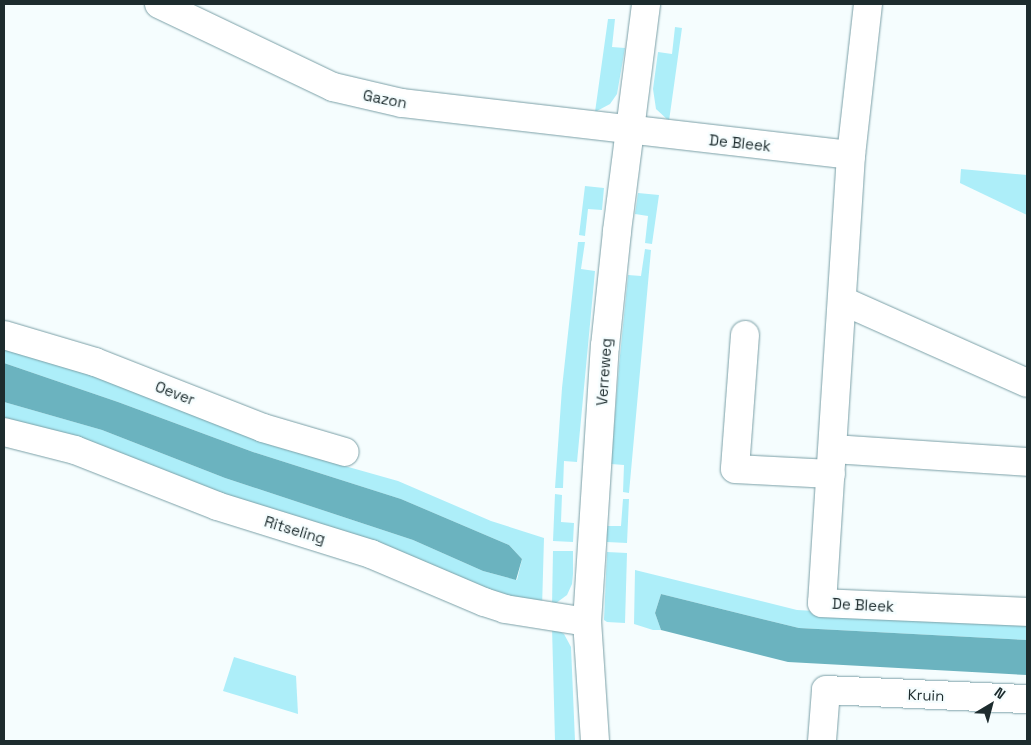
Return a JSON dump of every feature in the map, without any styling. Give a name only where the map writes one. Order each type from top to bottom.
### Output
[{"type":"street","name":"Gazon","points":[[159,4],[333,88],[402,103],[630,129]]},
{"type":"street","name":"Verreweg","points":[[595,741],[586,622],[606,346],[646,4]]},
{"type":"street","name":"De Bleek","points":[[868,4],[851,155],[822,603],[1027,612]]},
{"type":"street","name":"De Bleek","points":[[630,129],[851,155]]},
{"type":"street","points":[[843,301],[1027,384]]},
{"type":"street","name":"Oever","points":[[4,335],[95,362],[263,428],[345,452]]},
{"type":"street","points":[[745,335],[735,469],[832,461],[1027,462]]},
{"type":"street","name":"Ritseling","points":[[4,432],[75,450],[217,506],[371,554],[504,609],[586,622]]},
{"type":"street","name":"Kruin","points":[[822,741],[826,690],[1027,699]]},
{"type":"shaded area","points":[[608,19],[615,19],[612,47],[625,48],[617,94],[610,104],[595,112]]},
{"type":"shaded area","points":[[675,27],[682,28],[669,121],[656,109],[653,89],[658,52],[672,54]]},
{"type":"shaded area","points":[[961,169],[1027,175],[1027,215],[960,183]]},
{"type":"shaded area","points":[[585,186],[604,188],[602,210],[588,209],[585,236],[579,235]]},
{"type":"shaded area","points":[[638,193],[659,195],[652,244],[645,243],[648,216],[635,214]]},
{"type":"shaded area","points":[[578,242],[585,242],[581,269],[595,271],[577,462],[564,461],[563,488],[555,488],[562,388]]},
{"type":"shaded area","points":[[645,249],[651,250],[629,493],[623,492],[624,465],[611,464],[628,275],[641,276]]},
{"type":"shaded area","points":[[4,349],[103,379],[274,446],[398,481],[491,521],[544,538],[542,608],[506,596],[384,546],[307,523],[4,419],[4,402],[102,430],[225,478],[413,540],[483,571],[517,580],[522,559],[509,545],[401,499],[253,452],[118,402],[4,363]]},
{"type":"shaded area","points":[[4,363],[118,402],[253,452],[401,499],[509,545],[522,559],[516,580],[483,571],[413,540],[225,478],[102,430],[4,402]]},
{"type":"shaded area","points":[[555,494],[562,495],[561,522],[574,523],[573,542],[553,541]]},
{"type":"shaded area","points":[[623,499],[629,499],[627,543],[607,542],[607,526],[621,526]]},
{"type":"shaded area","points":[[553,551],[573,551],[573,574],[572,584],[567,595],[552,606]]},
{"type":"shaded area","points":[[607,552],[627,553],[625,623],[607,622],[604,620]]},
{"type":"shaded area","points":[[635,570],[797,610],[1027,623],[1027,640],[799,628],[661,594],[655,613],[661,630],[653,630],[634,624]]},
{"type":"shaded area","points":[[661,594],[799,628],[1027,640],[1027,675],[788,662],[661,630],[655,613]]},
{"type":"shaded area","points":[[552,627],[564,634],[571,647],[575,741],[555,741]]},
{"type":"shaded area","points":[[234,657],[296,676],[298,714],[223,691]]}]
